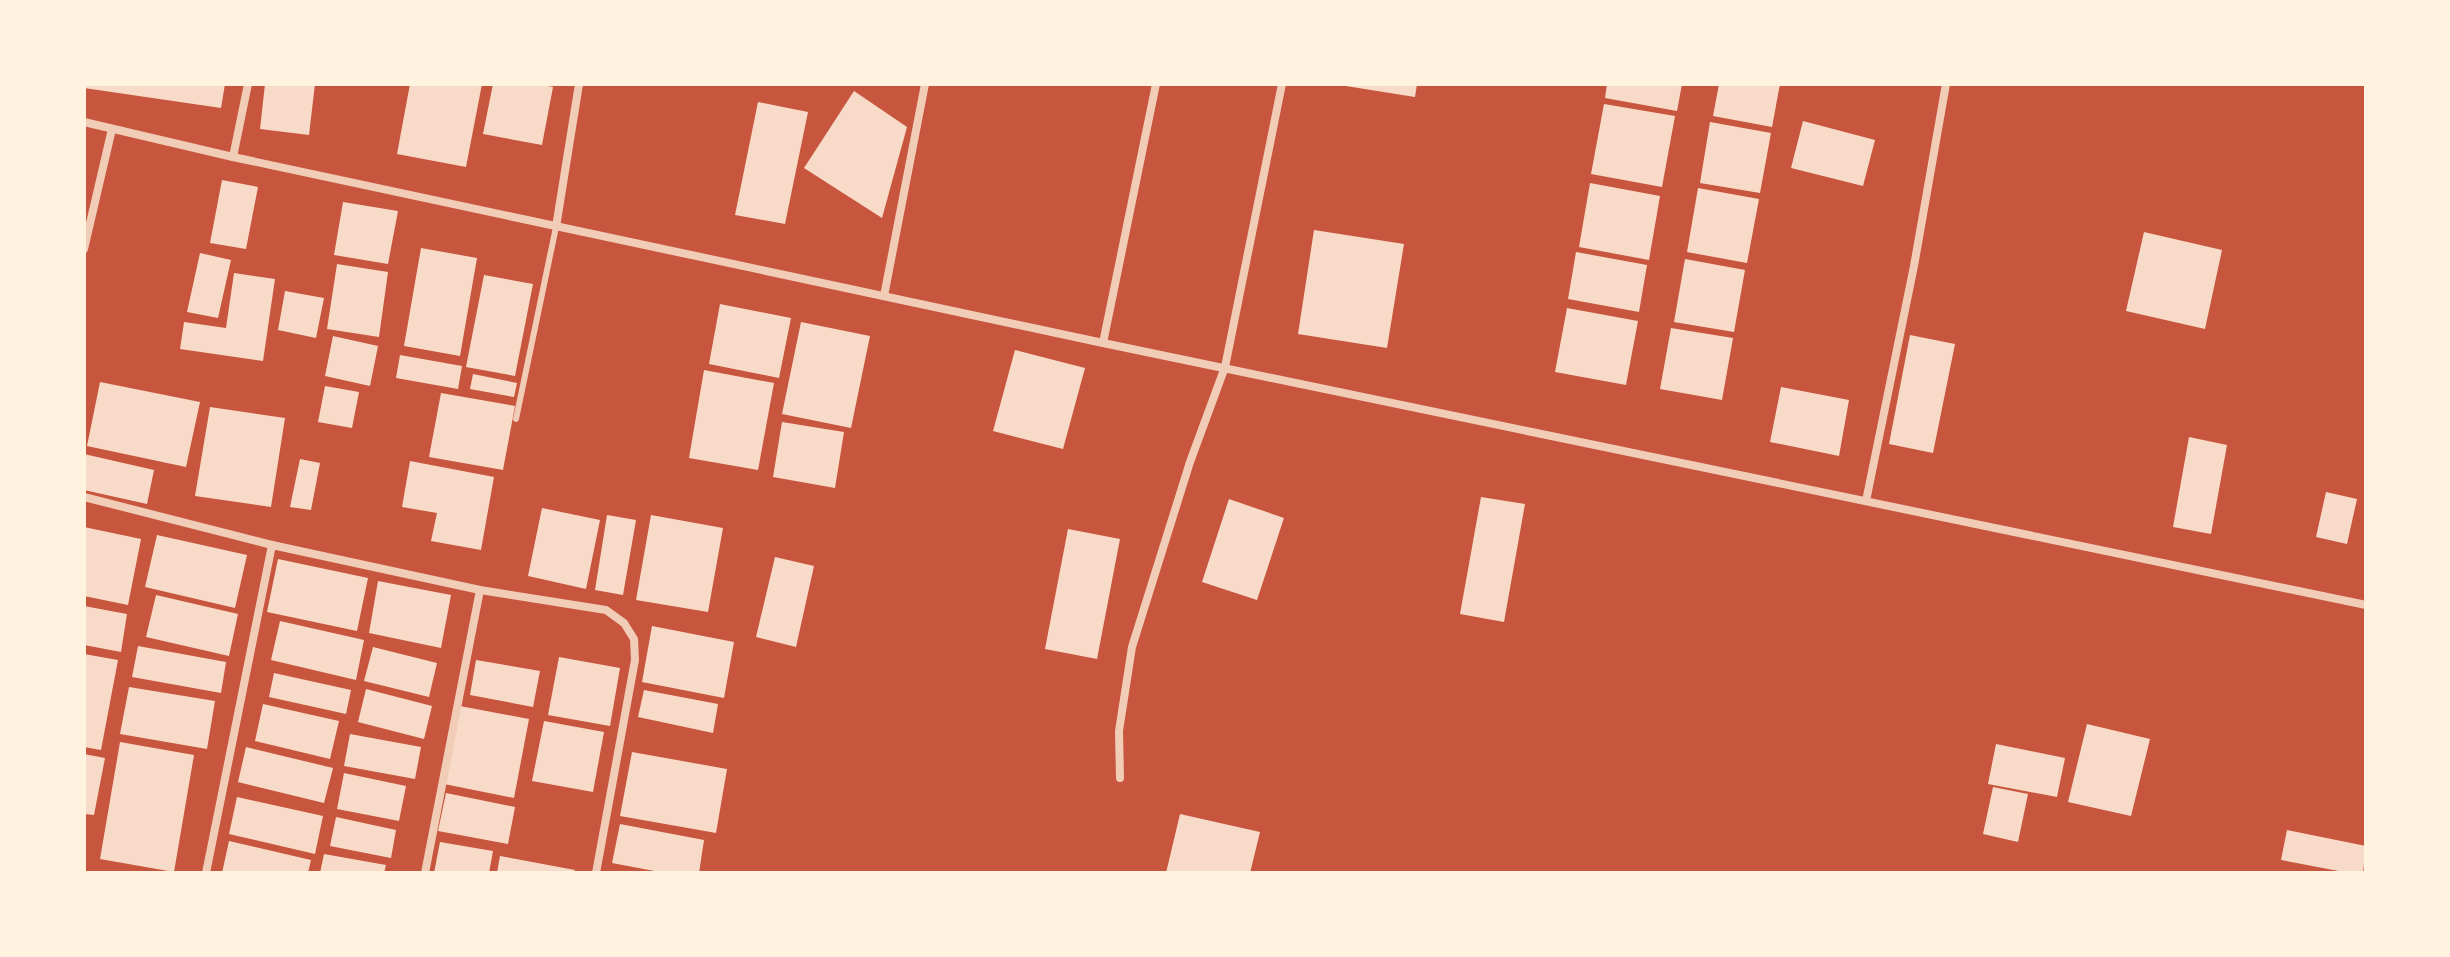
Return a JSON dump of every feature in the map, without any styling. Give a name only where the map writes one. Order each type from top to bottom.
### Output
[{"type":"street","points":[[233,157],[248,84]]},
{"type":"street","points":[[556,227],[579,84]]},
{"type":"street","points":[[884,296],[925,84]]},
{"type":"street","points":[[1103,343],[1156,84]]},
{"type":"street","points":[[1120,778],[1119,731],[1132,647],[1190,462],[1225,367],[1282,84]]},
{"type":"street","points":[[1866,501],[1914,266],[1946,84]]},
{"type":"street","points":[[84,122],[233,157],[1103,343],[2366,605]]},
{"type":"street","points":[[84,249],[112,129]]},
{"type":"street","points":[[84,497],[272,545],[480,590],[606,610],[624,623],[634,639],[635,660],[596,873]]},
{"type":"street","points":[[206,873],[272,545]]},
{"type":"street","points":[[425,873],[480,590]]},
{"type":"lane","points":[[516,419],[556,227]]},
{"type":"building","points":[[84,84],[225,84],[221,108],[84,88]]},
{"type":"building","points":[[265,84],[315,84],[309,135],[260,129]]},
{"type":"building","points":[[410,84],[482,84],[466,167],[397,154]]},
{"type":"building","points":[[493,84],[553,87],[542,145],[483,134]]},
{"type":"building","points":[[1333,84],[1417,84],[1415,97]]},
{"type":"building","points":[[1607,84],[1682,84],[1677,111],[1605,98]]},
{"type":"building","points":[[1719,84],[1780,84],[1772,127],[1713,116]]},
{"type":"building","points":[[854,91],[907,127],[882,218],[804,168]]},
{"type":"building","points":[[758,102],[808,112],[785,224],[735,215]]},
{"type":"building","points":[[1604,104],[1675,116],[1662,187],[1591,174]]},
{"type":"building","points":[[1803,121],[1875,140],[1863,186],[1791,168]]},
{"type":"building","points":[[1710,122],[1771,133],[1760,193],[1700,183]]},
{"type":"building","points":[[222,180],[258,187],[246,249],[210,243]]},
{"type":"building","points":[[1590,183],[1660,196],[1649,260],[1579,247]]},
{"type":"building","points":[[1698,188],[1759,199],[1747,263],[1687,252]]},
{"type":"building","points":[[343,202],[398,211],[388,264],[334,255]]},
{"type":"building","points":[[1314,230],[1404,244],[1387,348],[1298,334]]},
{"type":"building","points":[[2144,232],[2222,250],[2205,329],[2126,311]]},
{"type":"building","points":[[421,248],[477,258],[460,356],[404,346]]},
{"type":"building","points":[[1576,252],[1647,265],[1639,312],[1568,299]]},
{"type":"building","points":[[200,253],[231,260],[218,318],[187,312]]},
{"type":"building","points":[[1685,259],[1745,270],[1734,332],[1674,322]]},
{"type":"building","points":[[337,264],[388,272],[379,337],[327,329]]},
{"type":"building","points":[[234,273],[275,279],[263,361],[180,349],[184,322],[226,328]]},
{"type":"building","points":[[484,275],[533,284],[515,376],[466,367]]},
{"type":"building","points":[[285,291],[324,298],[316,338],[278,330]]},
{"type":"building","points":[[720,304],[791,318],[779,378],[709,364]]},
{"type":"building","points":[[1567,308],[1638,321],[1626,385],[1555,372]]},
{"type":"building","points":[[801,322],[870,336],[851,428],[782,414]]},
{"type":"building","points":[[1671,328],[1733,338],[1722,400],[1660,389]]},
{"type":"building","points":[[1910,335],[1955,344],[1933,453],[1889,444]]},
{"type":"building","points":[[333,336],[378,346],[370,386],[325,376]]},
{"type":"building","points":[[1015,350],[1085,368],[1063,449],[993,431]]},
{"type":"building","points":[[400,355],[462,366],[458,389],[396,378]]},
{"type":"building","points":[[704,370],[774,383],[758,470],[689,458]]},
{"type":"building","points":[[473,374],[517,383],[514,397],[470,389]]},
{"type":"building","points":[[100,382],[200,402],[186,467],[87,446]]},
{"type":"building","points":[[325,386],[359,392],[352,428],[318,422]]},
{"type":"building","points":[[1781,387],[1849,400],[1839,456],[1770,442]]},
{"type":"building","points":[[441,393],[515,406],[503,470],[429,457]]},
{"type":"building","points":[[210,407],[285,418],[271,507],[195,496]]},
{"type":"building","points":[[782,422],[844,432],[835,488],[773,477]]},
{"type":"building","points":[[2189,437],[2227,445],[2211,534],[2173,527]]},
{"type":"building","points":[[84,454],[154,470],[147,504],[84,490]]},
{"type":"building","points":[[300,459],[320,463],[311,510],[290,507]]},
{"type":"building","points":[[410,461],[494,477],[481,550],[431,541],[437,513],[402,507]]},
{"type":"building","points":[[2326,492],[2357,499],[2347,544],[2316,537]]},
{"type":"building","points":[[1481,497],[1525,504],[1504,622],[1460,614]]},
{"type":"building","points":[[1229,499],[1284,518],[1257,600],[1202,582]]},
{"type":"building","points":[[542,508],[600,520],[586,589],[528,576]]},
{"type":"building","points":[[607,515],[636,520],[623,595],[595,590]]},
{"type":"building","points":[[651,515],[723,528],[708,612],[636,600]]},
{"type":"building","points":[[84,527],[141,539],[128,605],[84,596]]},
{"type":"building","points":[[1068,529],[1120,539],[1097,659],[1045,649]]},
{"type":"building","points":[[157,535],[247,555],[235,608],[145,587]]},
{"type":"building","points":[[775,557],[814,566],[796,647],[756,637]]},
{"type":"building","points":[[278,559],[368,578],[357,631],[267,612]]},
{"type":"building","points":[[378,581],[451,595],[441,648],[369,633]]},
{"type":"building","points":[[156,595],[238,614],[229,656],[146,637]]},
{"type":"building","points":[[84,606],[127,614],[121,652],[84,645]]},
{"type":"building","points":[[280,621],[364,640],[356,680],[271,660]]},
{"type":"building","points":[[652,626],[734,642],[724,698],[642,682]]},
{"type":"building","points":[[138,646],[226,662],[221,693],[132,677]]},
{"type":"building","points":[[373,647],[437,663],[429,697],[364,681]]},
{"type":"building","points":[[84,654],[118,660],[101,750],[84,747]]},
{"type":"building","points":[[559,657],[620,668],[610,726],[548,715]]},
{"type":"building","points":[[476,660],[540,671],[533,707],[470,695]]},
{"type":"building","points":[[274,673],[351,690],[346,714],[269,697]]},
{"type":"building","points":[[129,687],[215,701],[207,749],[120,734]]},
{"type":"building","points":[[366,689],[432,706],[424,739],[358,722]]},
{"type":"building","points":[[644,690],[718,704],[713,733],[638,717]]},
{"type":"building","points":[[263,704],[339,721],[330,759],[255,741]]},
{"type":"building","points":[[460,706],[529,719],[514,798],[444,784]]},
{"type":"building","points":[[544,721],[604,732],[593,792],[532,781]]},
{"type":"building","points":[[2087,724],[2150,739],[2131,816],[2068,802]]},
{"type":"building","points":[[350,734],[421,747],[415,779],[344,766]]},
{"type":"building","points":[[120,742],[194,755],[174,872],[100,859]]},
{"type":"building","points":[[1996,744],[2065,758],[2057,797],[1988,784]]},
{"type":"building","points":[[246,747],[333,768],[324,803],[238,782]]},
{"type":"building","points":[[632,752],[727,769],[716,833],[620,816]]},
{"type":"building","points":[[84,754],[105,758],[94,815],[84,814]]},
{"type":"building","points":[[344,773],[406,786],[399,821],[337,809]]},
{"type":"building","points":[[1993,787],[2028,794],[2018,842],[1983,834]]},
{"type":"building","points":[[446,793],[515,807],[508,844],[438,831]]},
{"type":"building","points":[[237,797],[323,816],[315,854],[229,834]]},
{"type":"building","points":[[1180,814],[1260,832],[1250,873],[1166,873]]},
{"type":"building","points":[[336,817],[396,830],[391,858],[330,846]]},
{"type":"building","points":[[620,824],[704,840],[699,873],[665,873],[612,863]]},
{"type":"building","points":[[2287,830],[2366,846],[2363,873],[2281,860]]},
{"type":"building","points":[[229,841],[311,860],[308,873],[222,873]]},
{"type":"building","points":[[440,842],[493,851],[489,873],[434,873]]},
{"type":"building","points":[[324,854],[386,865],[384,873],[320,873]]},
{"type":"building","points":[[500,856],[575,870],[574,873],[497,873]]}]
